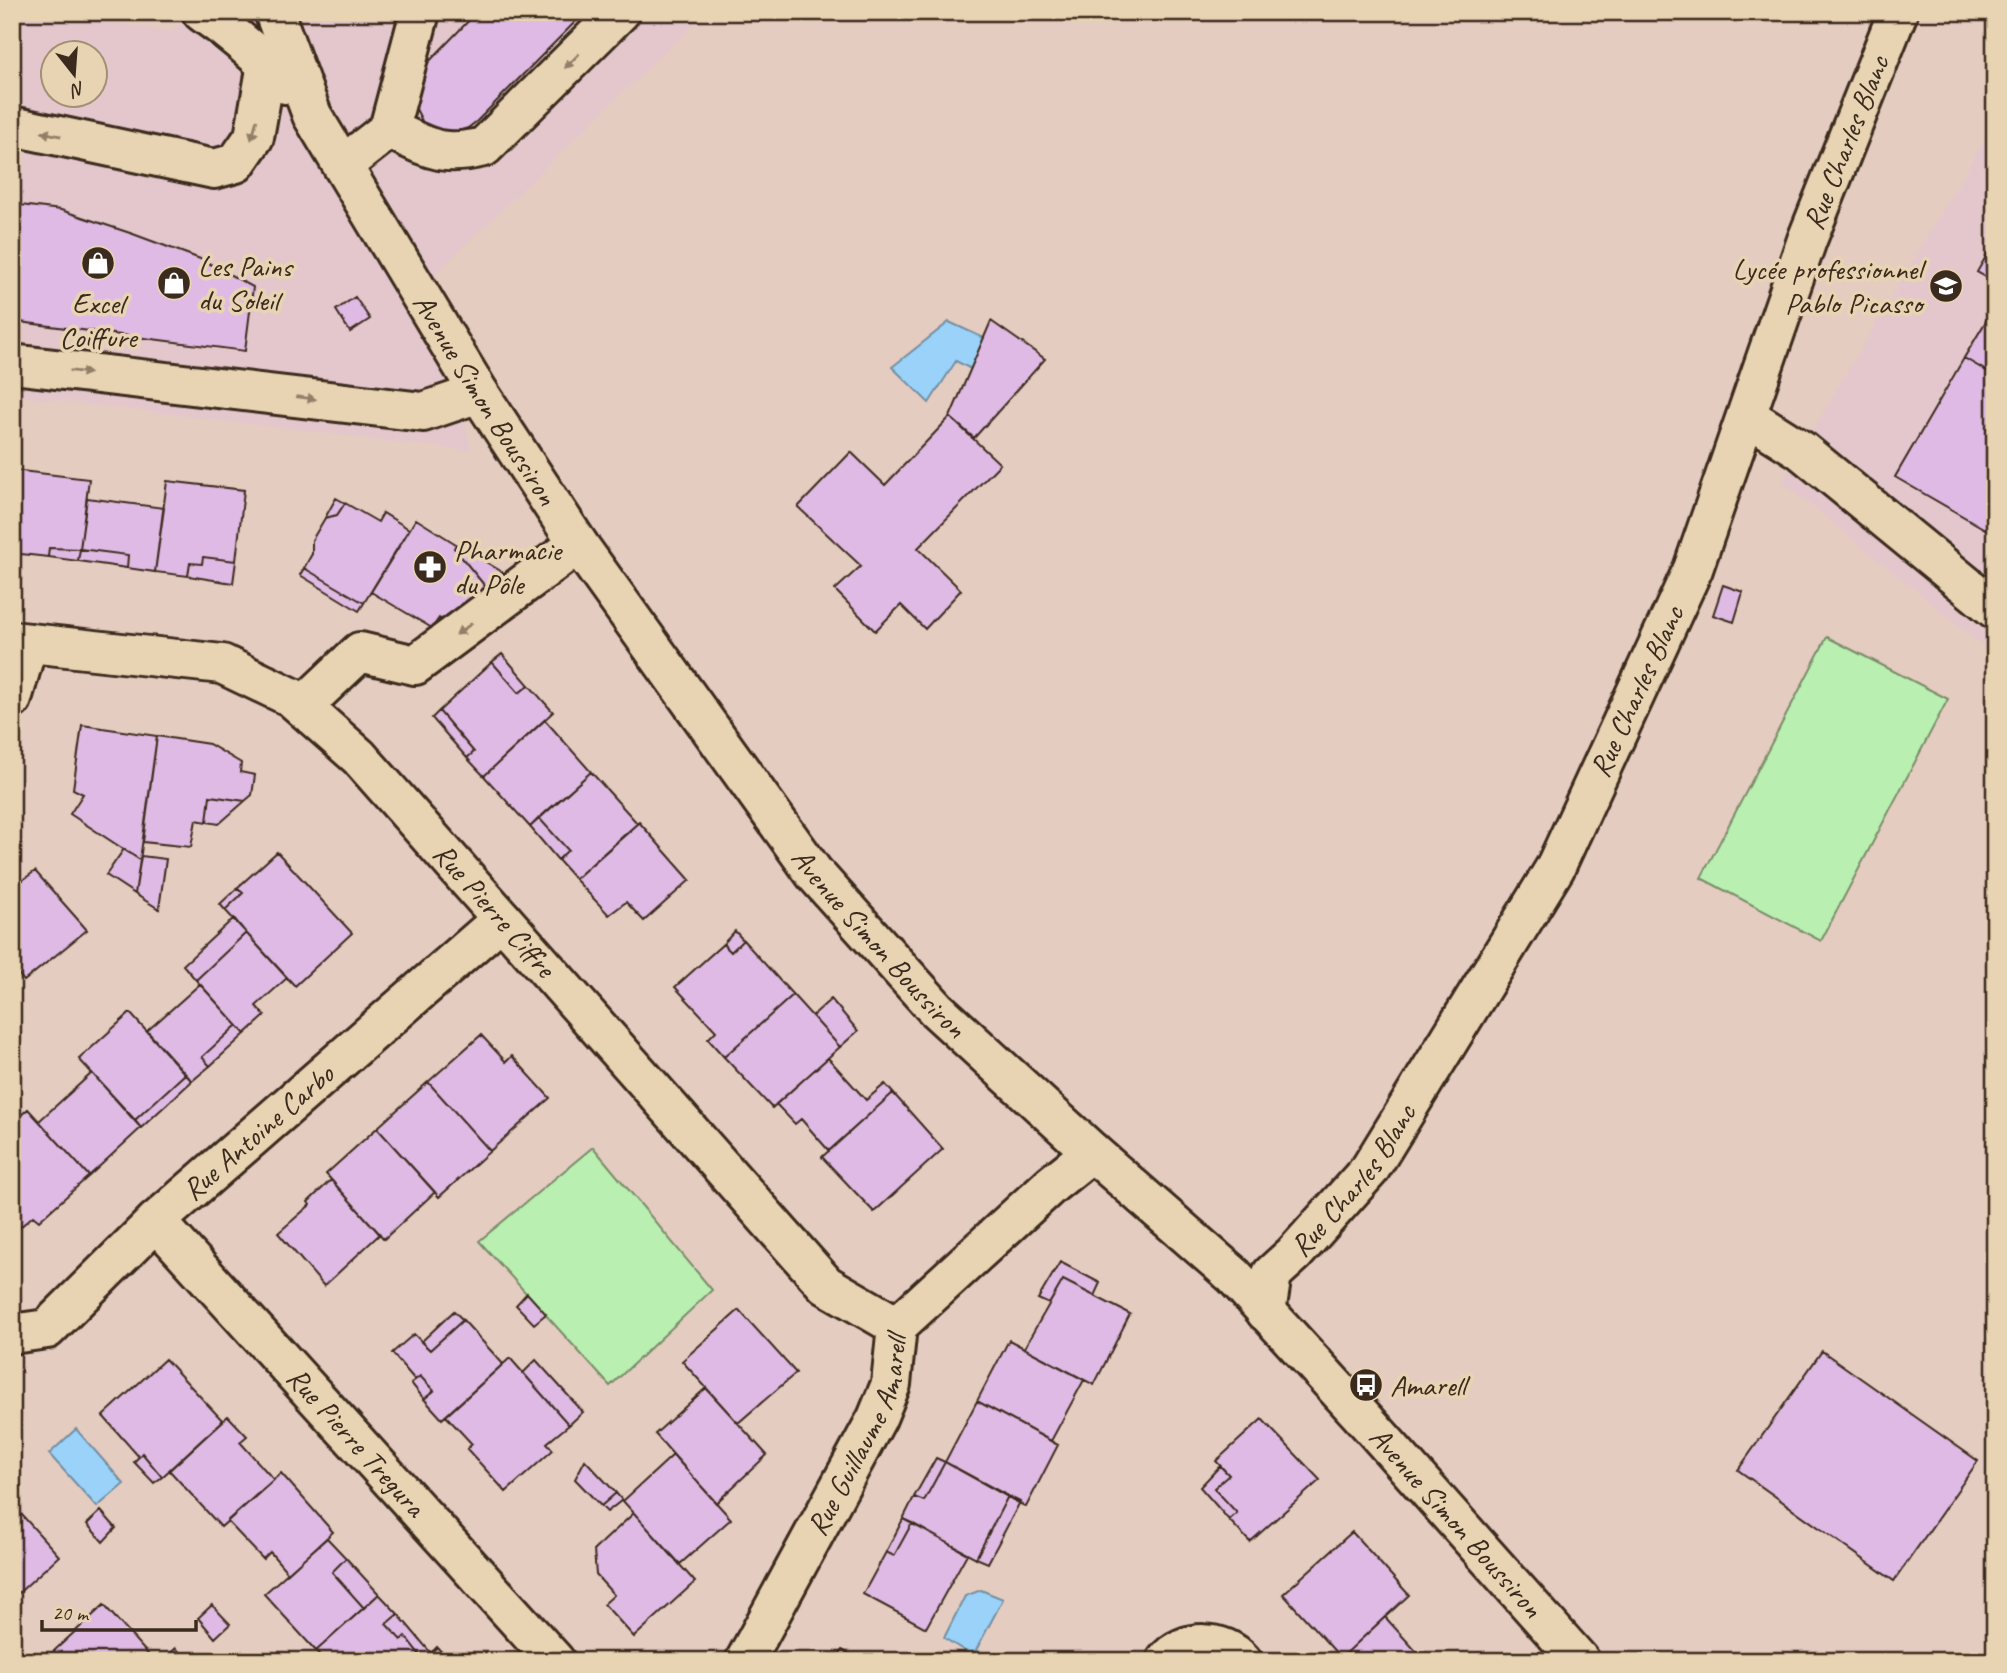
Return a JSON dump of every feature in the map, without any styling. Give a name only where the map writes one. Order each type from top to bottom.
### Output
[{"type":"street","points":[[202,12],[267,64],[312,114]]},
{"type":"street","points":[[274,12],[312,114]]},
{"type":"street","points":[[343,165],[390,129],[420,12]]},
{"type":"street","points":[[390,129],[438,152],[455,153],[484,147],[620,12]]},
{"type":"street","name":"Rue Charles Blanc","points":[[1266,1312],[1272,1275],[1370,1169],[1555,868],[1693,569],[1807,240],[1898,12]]},
{"type":"street","points":[[12,126],[214,169],[236,163],[254,137],[267,64]]},
{"type":"street","name":"Avenue Simon Boussiron","points":[[312,114],[479,393],[578,544],[814,873],[936,1009],[1092,1152],[1234,1276],[1580,1661]]},
{"type":"street","points":[[12,364],[423,412],[479,393]]},
{"type":"street","points":[[1747,416],[1801,450],[1995,609]]},
{"type":"street","points":[[303,706],[360,652],[415,665],[578,544]]},
{"type":"street","points":[[12,699],[20,642]]},
{"type":"street","name":"Rue Pierre Ciffre","points":[[20,642],[222,664],[291,697],[303,706],[359,757],[827,1285],[897,1326]]},
{"type":"street","name":"Rue Antoine Carbo","points":[[12,1334],[47,1329],[156,1221],[502,919]]},
{"type":"street","name":"Rue Guillaume Amarell","points":[[746,1661],[877,1418],[891,1384],[897,1326],[1052,1184],[1092,1152]]},
{"type":"street","name":"Rue Pierre Tregura","points":[[156,1221],[555,1661]]},
{"type":"street","points":[[1166,1661],[1173,1652],[1204,1642],[1236,1654],[1242,1661]]},
{"type":"shaded area","points":[[12,12],[33,12],[171,32],[195,12],[706,12],[435,274],[471,451],[12,395]]},
{"type":"shaded area","name":"Lycée professionnel Pablo Picasso","points":[[1995,122],[1995,655],[1782,482]]},
{"type":"green space","points":[[1827,637],[1948,699],[1821,941],[1701,878]]},
{"type":"green space","points":[[593,1147],[712,1290],[610,1386],[479,1241]]},
{"type":"water","points":[[949,322],[984,338],[971,369],[956,361],[929,403],[892,367]]},
{"type":"water","points":[[76,1429],[124,1484],[97,1507],[49,1454]]},
{"type":"water","points":[[981,1590],[1003,1599],[973,1656],[944,1638],[965,1596]]},
{"type":"building","points":[[477,12],[585,12],[477,121],[468,128],[452,133],[439,131],[423,123],[413,103],[420,71]]},
{"type":"building","points":[[12,204],[61,210],[133,234],[203,260],[253,287],[245,351],[12,321]]},
{"type":"building","points":[[1995,241],[1995,282],[1977,272]]},
{"type":"building","points":[[355,297],[370,319],[350,332],[336,310]]},
{"type":"building","points":[[1995,306],[1995,376],[1964,358]]},
{"type":"building","points":[[991,321],[1045,359],[974,438],[950,417]]},
{"type":"building","points":[[1964,358],[1995,376],[1995,513],[1985,529],[1895,477]]},
{"type":"building","points":[[950,417],[1000,464],[918,548],[961,590],[925,629],[901,605],[875,631],[835,590],[861,566],[798,507],[851,452],[885,485]]},
{"type":"building","points":[[13,470],[89,479],[80,549],[49,548],[48,557],[12,553]]},
{"type":"building","points":[[167,481],[244,490],[236,561],[203,557],[202,564],[190,563],[188,576],[155,572]]},
{"type":"building","points":[[87,498],[164,508],[155,572],[127,568],[128,555],[80,549]]},
{"type":"building","points":[[336,498],[345,503],[337,515],[325,518]]},
{"type":"building","points":[[345,503],[378,522],[383,513],[409,529],[364,603],[304,568],[312,554],[312,540],[325,518],[337,515]]},
{"type":"building","points":[[416,519],[456,544],[454,548],[489,591],[447,623],[439,618],[432,628],[371,592]]},
{"type":"building","points":[[456,544],[509,576],[489,591],[454,548]]},
{"type":"building","points":[[49,548],[80,549],[78,561],[48,557]]},
{"type":"building","points":[[80,549],[128,555],[127,568],[78,561]]},
{"type":"building","points":[[203,557],[236,561],[233,583],[188,576],[190,563],[202,564]]},
{"type":"building","points":[[304,568],[364,603],[359,611],[300,575]]},
{"type":"building","points":[[1723,585],[1743,592],[1734,622],[1713,615]]},
{"type":"building","points":[[502,654],[529,685],[519,693],[492,662]]},
{"type":"building","points":[[492,662],[519,693],[529,685],[553,712],[484,776],[467,758],[474,752],[439,711]]},
{"type":"building","points":[[439,711],[474,752],[467,758],[432,718]]},
{"type":"building","points":[[545,720],[591,772],[530,827],[484,776]]},
{"type":"building","points":[[82,725],[157,736],[140,860],[70,814],[83,794],[73,789]]},
{"type":"building","points":[[157,736],[209,744],[241,763],[240,772],[255,775],[252,795],[245,801],[210,796],[207,822],[196,820],[191,847],[143,842]]},
{"type":"building","points":[[591,772],[638,824],[575,879],[558,860],[568,850],[539,818]]},
{"type":"building","points":[[210,796],[245,801],[219,824],[207,822]]},
{"type":"building","points":[[539,818],[568,850],[558,860],[530,827]]},
{"type":"building","points":[[639,822],[690,880],[644,921],[626,902],[609,915],[575,879]]},
{"type":"building","points":[[124,849],[140,860],[135,894],[106,875]]},
{"type":"building","points":[[277,852],[352,933],[295,986],[225,910],[243,893],[237,888]]},
{"type":"building","points":[[141,856],[166,859],[159,909],[135,894]]},
{"type":"building","points":[[35,871],[87,930],[24,981],[12,966],[12,888]]},
{"type":"building","points":[[237,888],[243,893],[225,910],[220,904]]},
{"type":"building","points":[[234,918],[246,933],[196,980],[183,965]]},
{"type":"building","points":[[735,931],[743,940],[731,952],[723,944]]},
{"type":"building","points":[[246,933],[287,978],[256,1006],[265,1016],[245,1034],[196,980]]},
{"type":"building","points":[[743,940],[793,995],[724,1057],[708,1039],[716,1031],[675,987],[723,944],[731,952]]},
{"type":"building","points":[[200,984],[237,1025],[202,1057],[210,1066],[192,1081],[147,1031]]},
{"type":"building","points":[[793,995],[840,1047],[772,1108],[724,1057]]},
{"type":"building","points":[[831,999],[858,1031],[840,1047],[812,1016]]},
{"type":"building","points":[[130,1013],[185,1074],[135,1120],[79,1059]]},
{"type":"building","points":[[237,1025],[245,1034],[210,1066],[202,1057]]},
{"type":"building","points":[[481,1035],[506,1062],[512,1056],[550,1098],[490,1151],[428,1082]]},
{"type":"building","points":[[828,1058],[866,1100],[885,1084],[893,1093],[829,1151],[801,1119],[795,1124],[776,1104]]},
{"type":"building","points":[[92,1073],[141,1128],[89,1176],[39,1121]]},
{"type":"building","points":[[185,1074],[192,1081],[141,1128],[135,1120]]},
{"type":"building","points":[[428,1082],[490,1151],[439,1197],[377,1128]]},
{"type":"building","points":[[893,1093],[943,1149],[874,1212],[822,1157]]},
{"type":"building","points":[[28,1109],[89,1176],[39,1221],[33,1216],[12,1234],[12,1123]]},
{"type":"building","points":[[377,1128],[435,1192],[384,1239],[326,1174]]},
{"type":"building","points":[[331,1180],[380,1234],[324,1286],[278,1233],[310,1205],[308,1202]]},
{"type":"building","points":[[1060,1262],[1100,1283],[1094,1296],[1063,1280],[1049,1304],[1038,1299]]},
{"type":"building","points":[[1063,1280],[1130,1314],[1094,1385],[1024,1348]]},
{"type":"building","points":[[527,1293],[546,1314],[534,1324],[516,1305]]},
{"type":"building","points":[[739,1310],[796,1373],[738,1423],[682,1361]]},
{"type":"building","points":[[454,1311],[463,1320],[430,1350],[421,1342]]},
{"type":"building","points":[[463,1320],[503,1364],[442,1419],[424,1399],[434,1391],[420,1376],[415,1380],[392,1353],[414,1334],[430,1350]]},
{"type":"building","points":[[1009,1340],[1084,1380],[1051,1441],[977,1401]]},
{"type":"building","points":[[1822,1351],[1978,1461],[1894,1581],[1738,1470]]},
{"type":"building","points":[[510,1358],[569,1425],[547,1443],[553,1450],[506,1492],[467,1449],[472,1444],[446,1416]]},
{"type":"building","points":[[165,1359],[223,1421],[162,1477],[142,1453],[139,1457],[103,1416]]},
{"type":"building","points":[[536,1360],[583,1412],[569,1425],[523,1373]]},
{"type":"building","points":[[420,1376],[434,1391],[424,1399],[411,1383]]},
{"type":"building","points":[[706,1388],[767,1455],[716,1503],[655,1434]]},
{"type":"building","points":[[977,1401],[1058,1445],[1026,1507],[945,1462]]},
{"type":"building","points":[[228,1416],[247,1436],[240,1442],[274,1480],[221,1527],[169,1470]]},
{"type":"building","points":[[1262,1419],[1320,1480],[1250,1542],[1229,1520],[1237,1513],[1214,1488],[1229,1475],[1216,1461]]},
{"type":"building","points":[[142,1453],[162,1477],[154,1483],[134,1462]]},
{"type":"building","points":[[673,1455],[731,1519],[680,1564],[623,1501]]},
{"type":"building","points":[[936,1458],[945,1462],[924,1501],[914,1497]]},
{"type":"building","points":[[585,1460],[616,1493],[601,1506],[575,1479]]},
{"type":"building","points":[[945,1462],[1008,1496],[976,1558],[903,1519],[914,1497],[924,1501]]},
{"type":"building","points":[[1220,1466],[1229,1475],[1214,1488],[1237,1513],[1229,1520],[1200,1487]]},
{"type":"building","points":[[281,1473],[333,1532],[288,1573],[270,1552],[263,1559],[227,1521]]},
{"type":"building","points":[[616,1493],[622,1500],[607,1512],[601,1506]]},
{"type":"building","points":[[1008,1496],[1020,1502],[988,1563],[976,1558]]},
{"type":"building","points":[[12,1504],[59,1556],[12,1599]]},
{"type":"building","points":[[101,1511],[116,1528],[103,1542],[87,1524]]},
{"type":"building","points":[[634,1513],[695,1582],[634,1637],[604,1604],[614,1595],[596,1575],[594,1550]]},
{"type":"building","points":[[903,1519],[912,1523],[894,1556],[886,1552]]},
{"type":"building","points":[[912,1523],[967,1554],[926,1628],[863,1594],[886,1552],[894,1556]]},
{"type":"building","points":[[1352,1532],[1409,1595],[1341,1658],[1283,1594]]},
{"type":"building","points":[[327,1538],[346,1558],[332,1572],[364,1608],[316,1651],[264,1594]]},
{"type":"building","points":[[346,1558],[379,1594],[364,1608],[332,1572]]},
{"type":"building","points":[[379,1594],[398,1614],[386,1624],[401,1640],[405,1636],[423,1659],[325,1661],[316,1651]]},
{"type":"building","points":[[104,1605],[154,1661],[43,1661]]},
{"type":"building","points":[[212,1605],[230,1624],[215,1638],[198,1618]]},
{"type":"building","points":[[398,1614],[431,1653],[423,1659],[405,1636],[401,1640],[386,1624]]},
{"type":"building","points":[[1385,1617],[1425,1661],[1344,1661],[1341,1658]]},
{"type":"building","points":[[437,1647],[449,1661],[421,1661],[431,1653]]},
{"type":"building","points":[[176,1648],[187,1661],[162,1661]]},
{"type":"building","points":[[842,1650],[862,1661],[836,1661]]},
{"type":"place","name":"Excel Coiffure","points":[[98,263]]},
{"type":"place","name":"Les Pains du Soleil","points":[[174,283]]},
{"type":"place","name":"Lycée professionnel Pablo Picasso","points":[[1946,286]]},
{"type":"place","name":"Pharmacie du Pôle","points":[[430,567]]},
{"type":"place","name":"Amarell","points":[[1366,1385]]}]
